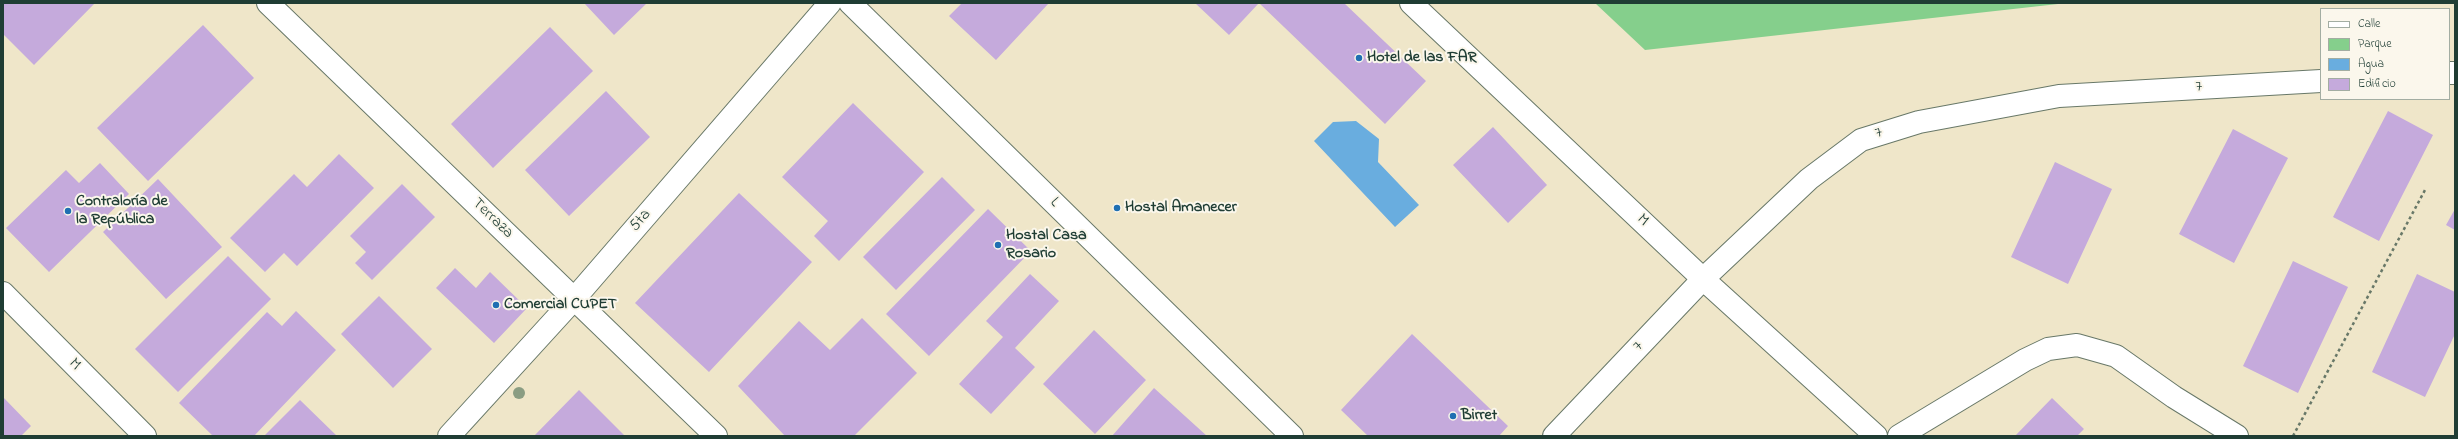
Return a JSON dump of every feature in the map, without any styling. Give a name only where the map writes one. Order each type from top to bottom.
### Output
[{"type":"street","name":"Terraza","points":[[268,3],[716,436]]},
{"type":"street","name":"5ta","points":[[449,436],[574,299],[830,3]]},
{"type":"street","name":"L","points":[[850,3],[1292,436]]},
{"type":"street","name":"M","points":[[1411,3],[1703,279],[1876,436]]},
{"type":"street","name":"7","points":[[1554,436],[1703,279],[1809,179],[1861,140],[1919,122],[2059,96],[2320,81]]},
{"type":"street","name":"M","points":[[3,293],[145,436]]},
{"type":"street","points":[[1899,436],[2025,360],[2048,349],[2077,345],[2116,356],[2237,436]]},
{"type":"path","points":[[2292,436],[2425,190]]},
{"type":"green space","points":[[1595,3],[2067,3],[1645,50]]},
{"type":"water","points":[[1356,121],[1379,139],[1378,162],[1419,205],[1395,227],[1314,141],[1333,122]]},
{"type":"building","points":[[3,3],[95,3],[34,65],[3,34]]},
{"type":"building","points":[[584,3],[647,3],[614,35]]},
{"type":"building","points":[[962,3],[1049,3],[996,60],[949,16]]},
{"type":"building","points":[[1195,3],[1259,3],[1229,35]]},
{"type":"building","name":"Hotel de las FAR","points":[[1259,3],[1344,3],[1426,81],[1385,124]]},
{"type":"building","points":[[203,25],[254,78],[148,181],[97,128]]},
{"type":"building","points":[[550,27],[593,71],[493,168],[451,124]]},
{"type":"building","points":[[606,91],[650,137],[569,216],[525,170]]},
{"type":"building","points":[[853,103],[924,172],[839,261],[814,236],[828,221],[782,177]]},
{"type":"building","points":[[2388,111],[2433,135],[2379,241],[2333,217]]},
{"type":"building","points":[[1493,127],[1547,185],[1508,223],[1453,165]]},
{"type":"building","points":[[2233,129],[2288,158],[2234,263],[2179,234]]},
{"type":"building","points":[[339,154],[374,188],[297,266],[284,253],[265,272],[230,238],[294,174],[307,187]]},
{"type":"building","points":[[2055,162],[2112,189],[2068,284],[2011,257]]},
{"type":"building","name":"Contraloría de la República","points":[[100,163],[129,194],[49,272],[6,228],[66,170],[79,183]]},
{"type":"building","points":[[942,177],[975,210],[896,290],[863,257]]},
{"type":"building","points":[[158,179],[222,247],[166,299],[103,232]]},
{"type":"building","points":[[402,184],[435,217],[372,280],[355,263],[366,252],[350,236]]},
{"type":"building","points":[[739,193],[812,262],[709,372],[635,303]]},
{"type":"building","points":[[988,209],[1031,251],[929,356],[886,314]]},
{"type":"building","points":[[2455,209],[2455,230],[2446,225]]},
{"type":"building","points":[[228,256],[271,299],[178,392],[135,349]]},
{"type":"building","points":[[2293,261],[2348,287],[2298,393],[2243,366]]},
{"type":"building","points":[[455,268],[476,288],[490,272],[527,308],[494,343],[436,288]]},
{"type":"building","points":[[1030,274],[1059,301],[1015,348],[1035,367],[991,414],[959,384],[1003,337],[986,321]]},
{"type":"building","points":[[2417,274],[2455,292],[2455,334],[2425,397],[2372,372]]},
{"type":"building","points":[[379,296],[432,349],[393,388],[341,334]]},
{"type":"building","points":[[296,311],[336,350],[254,436],[213,436],[179,403],[267,312],[282,326]]},
{"type":"building","points":[[862,318],[917,373],[854,436],[785,436],[738,386],[799,321],[830,350]]},
{"type":"building","points":[[1094,330],[1146,380],[1095,434],[1043,384]]},
{"type":"building","points":[[1412,334],[1508,426],[1499,436],[1368,436],[1341,410]]},
{"type":"building","points":[[1154,388],[1207,436],[1112,436]]},
{"type":"building","points":[[579,390],[625,436],[534,436]]},
{"type":"building","points":[[3,397],[31,426],[21,436],[3,436]]},
{"type":"building","points":[[2052,398],[2084,429],[2077,436],[2015,436]]},
{"type":"building","points":[[300,400],[337,436],[264,436]]},
{"type":"place","name":"Hotel de las FAR","points":[[1359,58]]},
{"type":"place","name":"Hostal Amanecer","points":[[1117,208]]},
{"type":"place","name":"Contraloría de la República","points":[[68,211]]},
{"type":"place","name":"Hostal Casa Rosario","points":[[998,245]]},
{"type":"place","name":"Comercial CUPET","points":[[496,305]]},
{"type":"place","name":"Birret","points":[[1453,416]]}]
